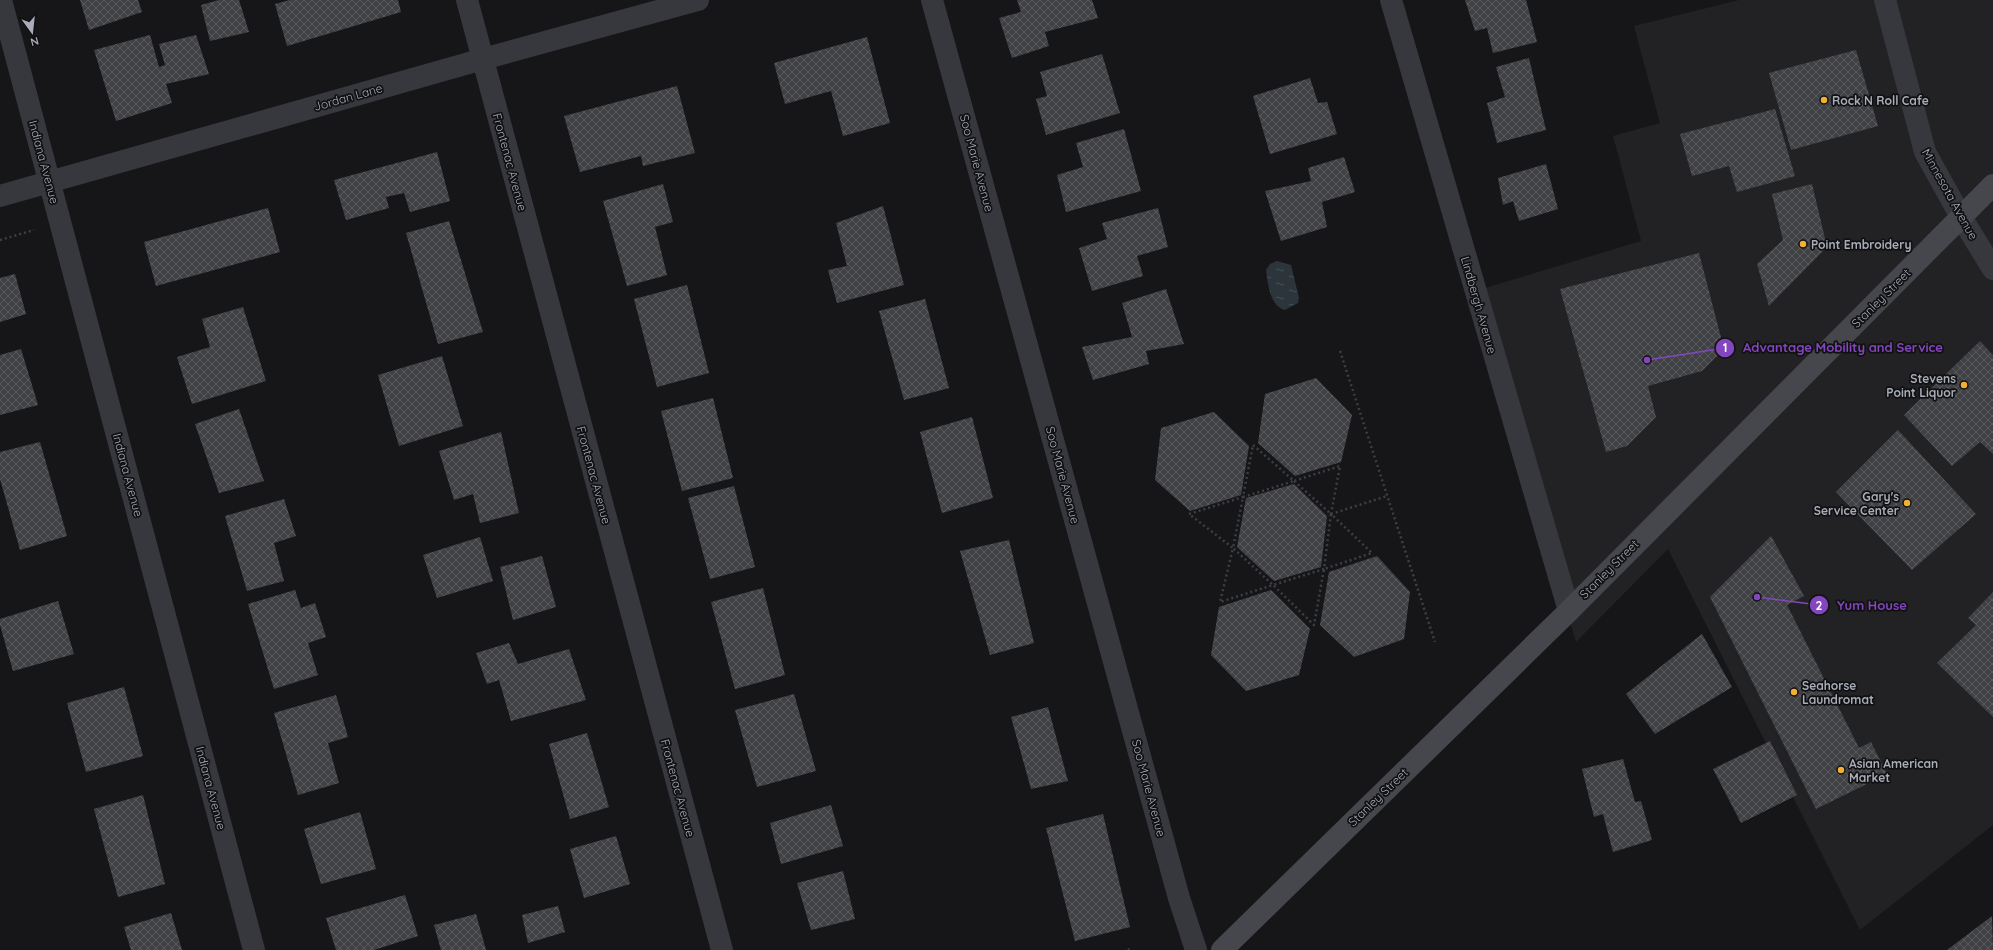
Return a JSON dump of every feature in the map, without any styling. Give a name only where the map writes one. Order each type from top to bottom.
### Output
[{"type":"street","name":"Indiana Avenue","points":[[1,0],[254,950]]},
{"type":"street","name":"Frontenac Avenue","points":[[467,0],[722,950]]},
{"type":"street","name":"Jordan Lane","points":[[0,196],[483,59],[698,0]]},
{"type":"street","name":"Soo Marie Avenue","points":[[932,0],[1179,898],[1196,950]]},
{"type":"street","name":"Lindbergh Avenue","points":[[1390,0],[1568,611]]},
{"type":"street","name":"Minnesota Avenue","points":[[1884,0],[1925,152],[1961,217],[1993,269]]},
{"type":"street","name":"Stanley Street","points":[[1222,950],[1568,611],[1993,185]]},
{"type":"path","points":[[1340,351],[1434,642]]},
{"type":"path","points":[[1253,445],[1331,514],[1372,553],[1220,602],[1243,497],[1253,445]]},
{"type":"path","points":[[1340,466],[1314,625],[1233,548],[1189,514],[1294,481],[1340,466]]},
{"type":"path","points":[[1331,514],[1387,496]]},
{"type":"shaded area","points":[[1739,0],[1993,0],[1993,825],[1860,930],[1668,549],[1576,642],[1475,291],[1641,241],[1613,136],[1660,123],[1634,26]]},
{"type":"water","points":[[1277,261],[1291,265],[1299,298],[1298,303],[1285,310],[1280,308],[1273,300],[1266,270],[1270,264]]},
{"type":"building","points":[[80,0],[138,0],[142,12],[89,30]]},
{"type":"building","points":[[219,0],[239,0],[249,32],[210,41],[201,5]]},
{"type":"building","points":[[290,0],[398,0],[401,12],[287,46],[275,4]]},
{"type":"building","points":[[1017,0],[1092,0],[1098,18],[1045,32],[1049,46],[1012,58],[999,18],[1021,12]]},
{"type":"building","points":[[1465,0],[1526,0],[1537,42],[1493,53],[1487,28],[1475,31]]},
{"type":"building","points":[[150,35],[159,67],[165,65],[159,44],[196,35],[209,74],[166,84],[172,103],[116,121],[94,50]]},
{"type":"building","points":[[867,37],[890,123],[843,136],[831,91],[785,104],[774,63]]},
{"type":"building","name":"Rock N Roll Cafe","points":[[1856,50],[1878,126],[1791,150],[1769,73]]},
{"type":"building","points":[[1102,54],[1120,113],[1046,135],[1036,99],[1047,96],[1040,72]]},
{"type":"building","points":[[1529,58],[1546,130],[1497,143],[1487,103],[1505,97],[1496,67]]},
{"type":"building","points":[[1310,78],[1318,103],[1327,102],[1337,134],[1270,154],[1253,96]]},
{"type":"building","points":[[677,86],[695,153],[643,166],[641,156],[580,172],[564,116]]},
{"type":"building","points":[[1775,109],[1795,176],[1737,192],[1729,166],[1692,176],[1680,134]]},
{"type":"building","points":[[1124,129],[1141,191],[1066,212],[1057,175],[1083,167],[1076,143]]},
{"type":"building","points":[[437,152],[450,201],[410,212],[404,193],[386,197],[389,208],[346,220],[334,180]]},
{"type":"building","points":[[1344,157],[1355,192],[1322,202],[1327,227],[1281,241],[1265,191],[1311,181],[1308,168]]},
{"type":"building","points":[[1546,164],[1558,209],[1519,221],[1513,201],[1503,205],[1498,178]]},
{"type":"building","points":[[663,184],[673,222],[655,227],[667,275],[627,286],[603,201]]},
{"type":"building","name":"Point Embroidery","points":[[1812,184],[1827,247],[1769,306],[1757,264],[1783,240],[1772,194]]},
{"type":"building","points":[[883,206],[904,285],[837,303],[828,270],[847,266],[836,223]]},
{"type":"building","points":[[268,208],[280,252],[156,286],[144,242]]},
{"type":"building","points":[[1158,208],[1168,247],[1137,256],[1143,276],[1092,291],[1079,248],[1107,239],[1102,223]]},
{"type":"building","points":[[449,221],[483,332],[438,344],[406,233]]},
{"type":"building","points":[[1699,253],[1724,349],[1702,371],[1648,386],[1656,417],[1627,446],[1606,452],[1560,289]]},
{"type":"building","points":[[15,274],[26,314],[0,322],[0,278]]},
{"type":"building","points":[[687,285],[709,373],[657,387],[634,299]]},
{"type":"building","points":[[1166,289],[1184,344],[1146,351],[1149,364],[1093,380],[1082,347],[1132,337],[1122,303]]},
{"type":"building","points":[[925,299],[949,388],[904,400],[879,311]]},
{"type":"building","points":[[243,307],[266,381],[192,404],[177,357],[210,347],[202,319]]},
{"type":"building","name":"Stevens Point Liquor","points":[[1980,341],[1993,355],[1993,454],[1980,442],[1952,466],[1904,415]]},
{"type":"building","points":[[21,349],[38,405],[0,415],[0,355]]},
{"type":"building","points":[[442,356],[463,426],[399,446],[378,375]]},
{"type":"building","points":[[1316,378],[1352,415],[1341,462],[1295,476],[1258,443],[1265,394]]},
{"type":"building","points":[[713,398],[733,478],[682,491],[661,411]]},
{"type":"building","points":[[239,409],[264,481],[219,493],[195,424]]},
{"type":"building","points":[[1214,412],[1249,446],[1241,495],[1190,511],[1155,480],[1161,428]]},
{"type":"building","points":[[972,417],[993,498],[942,513],[920,432]]},
{"type":"building","name":"Gary's Service Center","points":[[1898,430],[1976,514],[1912,570],[1836,492]]},
{"type":"building","points":[[501,432],[519,513],[480,523],[473,494],[454,500],[439,451]]},
{"type":"building","points":[[40,442],[67,536],[20,550],[0,479],[0,452]]},
{"type":"building","points":[[1294,484],[1327,516],[1321,567],[1274,581],[1237,547],[1246,498]]},
{"type":"building","points":[[734,486],[755,567],[710,579],[688,498]]},
{"type":"building","points":[[284,499],[296,536],[274,543],[284,581],[247,591],[225,516]]},
{"type":"building","points":[[1771,536],[1804,596],[1787,605],[1859,748],[1871,742],[1887,774],[1816,809],[1710,597]]},
{"type":"building","points":[[480,537],[493,581],[437,598],[423,555]]},
{"type":"building","points":[[1009,540],[1034,643],[990,655],[960,551]]},
{"type":"building","points":[[542,556],[556,607],[513,620],[500,567]]},
{"type":"building","points":[[1377,556],[1410,592],[1404,639],[1354,657],[1320,625],[1329,572]]},
{"type":"building","points":[[763,588],[785,675],[735,689],[711,602]]},
{"type":"building","points":[[295,590],[301,608],[315,603],[326,637],[308,643],[318,675],[274,689],[248,604]]},
{"type":"building","points":[[1271,590],[1310,629],[1299,675],[1246,691],[1211,655],[1219,607]]},
{"type":"building","points":[[1993,592],[1993,717],[1937,663],[1976,625],[1968,618]]},
{"type":"building","points":[[58,601],[74,654],[13,671],[0,625],[0,619]]},
{"type":"building","points":[[1702,634],[1732,687],[1655,734],[1626,694]]},
{"type":"building","points":[[509,643],[518,664],[569,649],[586,700],[511,721],[499,680],[487,684],[476,653]]},
{"type":"building","points":[[124,687],[143,756],[86,772],[67,703]]},
{"type":"building","points":[[794,694],[816,771],[757,787],[735,710]]},
{"type":"building","points":[[336,695],[348,737],[328,743],[339,783],[298,795],[274,713]]},
{"type":"building","points":[[1048,707],[1068,781],[1031,789],[1011,717]]},
{"type":"building","points":[[587,733],[609,807],[570,819],[549,744]]},
{"type":"building","points":[[1770,741],[1797,795],[1741,823],[1713,769]]},
{"type":"building","points":[[1623,759],[1635,802],[1641,801],[1652,840],[1613,852],[1603,814],[1594,817],[1582,769]]},
{"type":"building","points":[[143,795],[165,884],[118,897],[94,809]]},
{"type":"building","points":[[831,805],[843,846],[781,864],[770,823]]},
{"type":"building","points":[[360,812],[376,869],[321,884],[304,829]]},
{"type":"building","points":[[1103,814],[1130,927],[1075,941],[1046,828]]},
{"type":"building","points":[[616,836],[630,884],[584,898],[570,849]]},
{"type":"building","points":[[843,871],[855,919],[811,930],[797,883]]},
{"type":"building","points":[[405,895],[418,936],[374,950],[336,950],[326,918]]},
{"type":"building","points":[[558,906],[565,932],[528,943],[522,915]]},
{"type":"building","points":[[171,913],[182,950],[131,950],[124,927]]},
{"type":"building","points":[[476,914],[486,950],[441,950],[434,925]]},
{"type":"building","points":[[1992,916],[1993,950],[1947,950]]},
{"type":"place","name":"Rock N Roll Cafe","points":[[1824,100]]},
{"type":"place","name":"Point Embroidery","points":[[1803,244]]},
{"type":"place","name":"Advantage Mobility and Service","points":[[1647,360]]},
{"type":"place","name":"Stevens Point Liquor","points":[[1964,385]]},
{"type":"place","name":"Gary's Service Center","points":[[1907,503]]},
{"type":"place","name":"Yum House","points":[[1757,597]]},
{"type":"place","name":"Seahorse Laundromat","points":[[1794,692]]},
{"type":"place","name":"Asian American Market","points":[[1841,770]]}]
